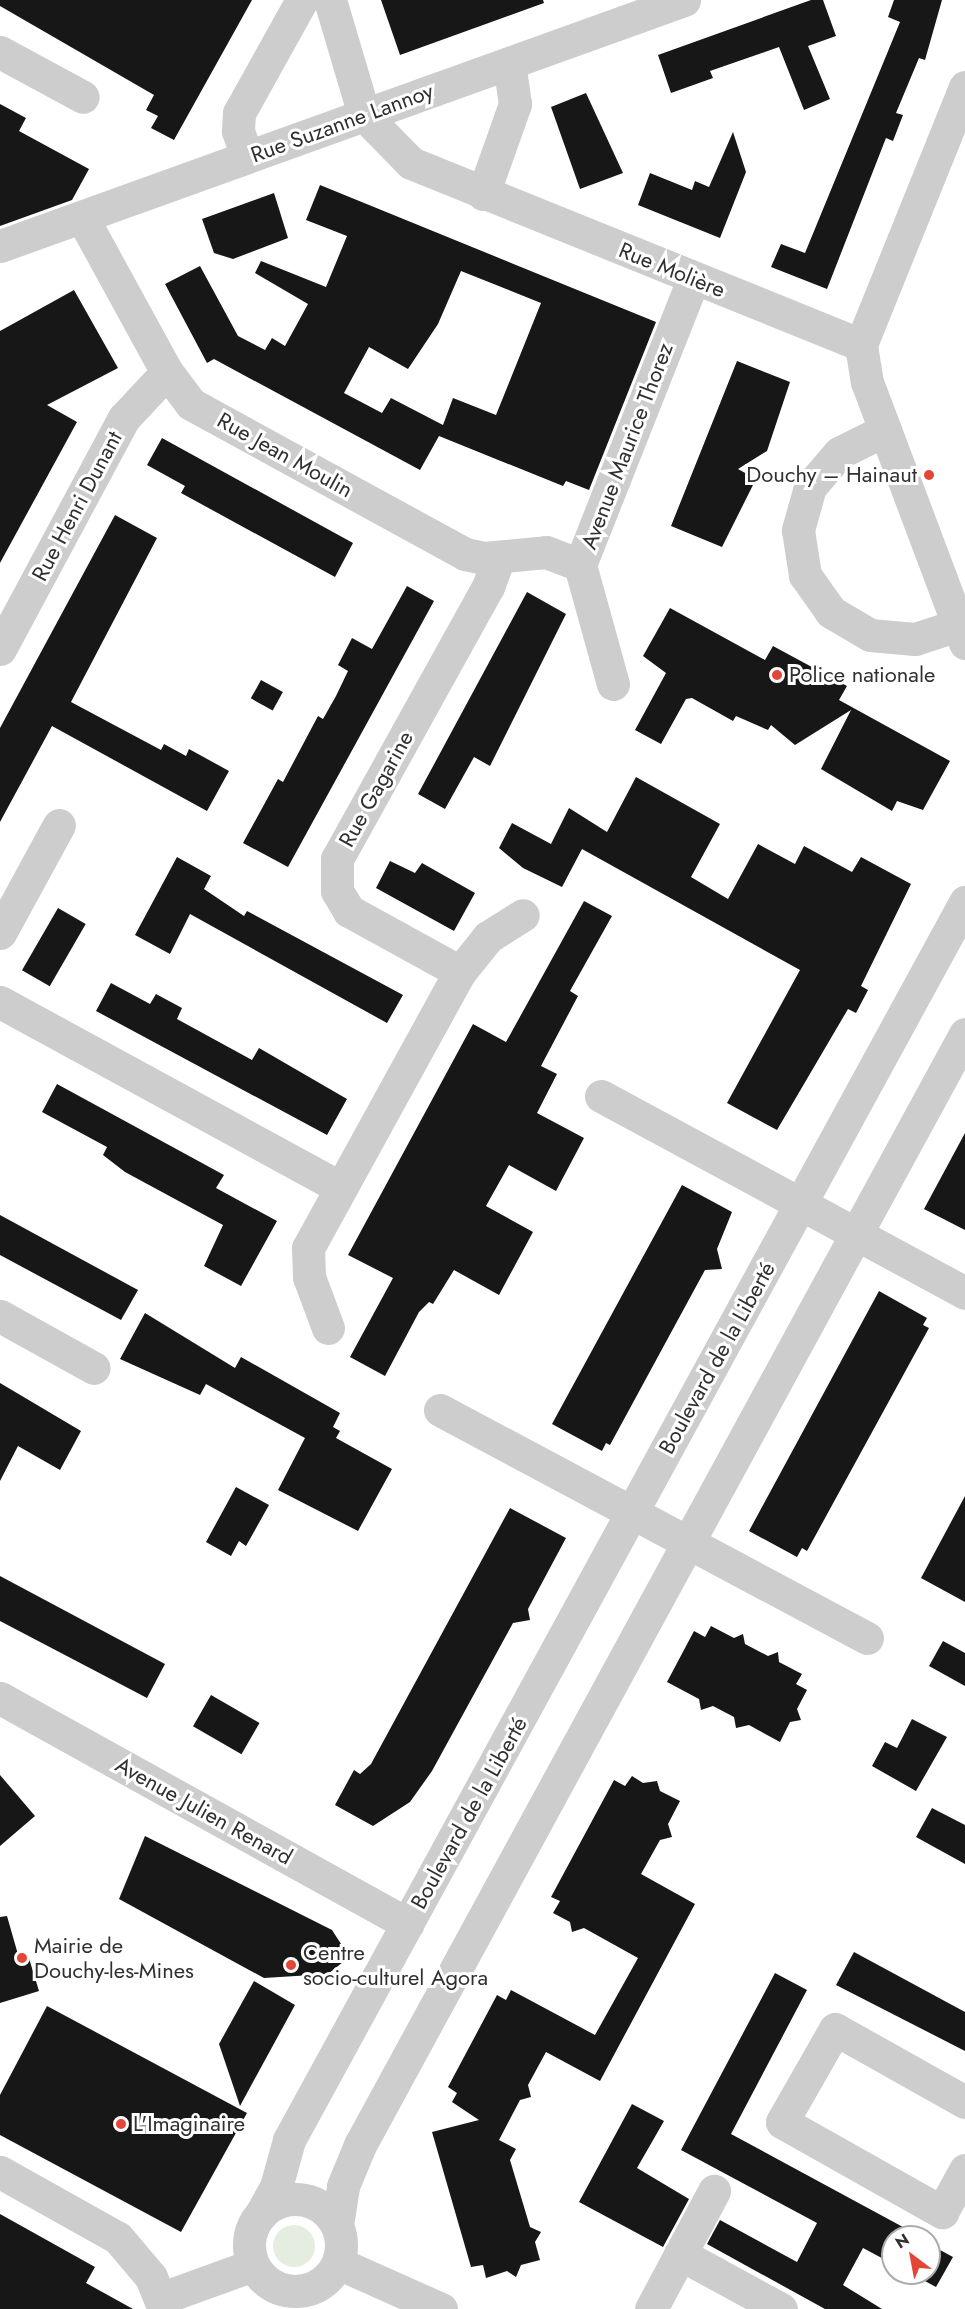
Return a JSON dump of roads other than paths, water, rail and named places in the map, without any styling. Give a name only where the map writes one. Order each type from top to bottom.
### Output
[{"type":"street","points":[[247,158],[238,131],[239,113],[302,0]]},
{"type":"street","points":[[330,0],[364,115]]},
{"type":"street","name":"Rue Suzanne Lannoy","points":[[0,246],[684,0]]},
{"type":"street","points":[[0,52],[83,97]]},
{"type":"street","points":[[483,194],[514,104],[508,63]]},
{"type":"street","points":[[885,430],[839,453],[810,487],[798,530],[805,575],[831,612],[870,635],[915,639],[962,634],[863,369],[861,345],[965,87]]},
{"type":"street","name":"Rue Molière","points":[[364,115],[411,163],[693,279],[861,345]]},
{"type":"street","name":"Rue Jean Moulin","points":[[82,217],[167,372],[191,404],[465,554],[499,557],[546,552],[580,565]]},
{"type":"street","name":"Avenue Maurice Thorez","points":[[613,684],[580,565],[693,279]]},
{"type":"street","name":"Rue Henri Dunant","points":[[0,649],[124,418],[167,372]]},
{"type":"street","name":"Rue Gagarine","points":[[460,972],[349,911],[337,891],[336,868],[488,587],[499,557]]},
{"type":"street","points":[[0,933],[59,825]]},
{"type":"street","name":"Boulevard de la Liberté","points":[[262,2212],[289,2140],[965,902]]},
{"type":"street","points":[[328,1328],[306,1257],[341,1188],[460,972],[488,937],[523,915]]},
{"type":"street","points":[[0,1002],[341,1188]]},
{"type":"street","points":[[337,2225],[325,2209],[307,2200],[286,2199],[262,2212],[249,2237],[253,2265],[272,2285],[300,2291],[320,2284],[338,2263],[337,2225],[353,2159],[965,1034]]},
{"type":"street","points":[[601,1096],[965,1293]]},
{"type":"street","points":[[0,1316],[94,1368]]},
{"type":"street","points":[[440,1410],[867,1638]]},
{"type":"street","name":"Avenue Julien Renard","points":[[0,1698],[408,1924]]},
{"type":"street","points":[[965,2102],[835,2029],[782,2122],[942,2212],[965,2170]]},
{"type":"street","points":[[0,2172],[118,2238],[163,2304],[253,2265]]},
{"type":"street","points":[[651,2309],[714,2191]]},
{"type":"street","points":[[680,2254],[781,2309]]},
{"type":"street","points":[[338,2263],[441,2309]]},
{"type":"place","name":"Douchy – Hainaut","points":[[929,475]]},
{"type":"place","name":"Police nationale","points":[[777,675]]},
{"type":"place","name":"Mairie de Douchy-les-Mines","points":[[22,1958]]},
{"type":"place","name":"Centre socio-culturel Agora","points":[[291,1965]]},
{"type":"place","name":"L'Imaginaire","points":[[121,2124]]}]
